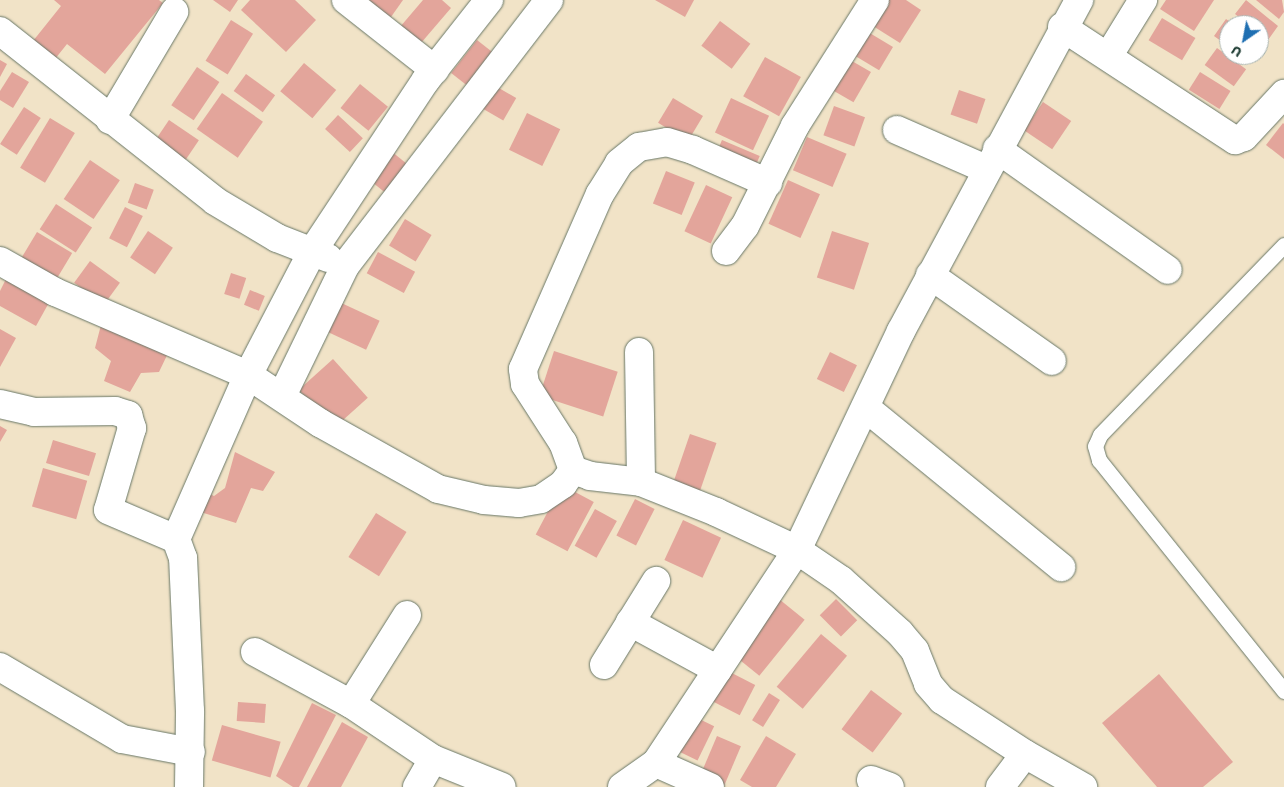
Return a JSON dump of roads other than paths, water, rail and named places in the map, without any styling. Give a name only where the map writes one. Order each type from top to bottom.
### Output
[{"type":"street","points":[[346,0],[435,70]]},
{"type":"street","points":[[189,787],[190,752],[183,558],[176,539],[248,375],[312,252],[353,185],[435,70],[489,0]]},
{"type":"street","points":[[282,396],[345,266],[550,0]]},
{"type":"street","points":[[726,251],[745,226],[795,126],[875,0]]},
{"type":"street","points":[[622,787],[656,763],[796,550],[930,275],[1062,27],[1079,0]]},
{"type":"street","points":[[1109,55],[1143,0]]},
{"type":"street","points":[[110,120],[174,12]]},
{"type":"street","points":[[1062,27],[1109,55],[1235,140],[1244,137],[1284,94]]},
{"type":"street","points":[[0,31],[56,72],[110,120],[215,201],[277,238],[345,266]]},
{"type":"street","points":[[897,130],[991,159],[1168,270]]},
{"type":"street","points":[[573,470],[563,443],[525,384],[523,369],[600,194],[618,163],[639,147],[667,142],[693,150],[768,183]]},
{"type":"street","points":[[0,261],[55,292],[248,375],[412,477],[438,489],[466,497],[519,503],[541,500],[563,484],[573,470]]},
{"type":"street","points":[[930,275],[1052,361]]},
{"type":"street","points":[[639,352],[641,482]]},
{"type":"street","points":[[0,404],[34,412],[116,411],[128,415],[132,428],[108,510],[176,539]]},
{"type":"street","points":[[866,408],[1061,567]]},
{"type":"street","points":[[573,470],[590,476],[641,482],[716,512],[796,550],[841,580],[900,633],[915,651],[928,684],[942,700],[1025,754],[1083,787]]},
{"type":"street","points":[[604,665],[656,581]]},
{"type":"street","points":[[351,704],[407,615]]},
{"type":"street","points":[[630,622],[718,670]]},
{"type":"street","points":[[255,652],[351,704],[433,759],[502,787]]},
{"type":"street","points":[[0,667],[122,739],[190,752]]},
{"type":"street","points":[[1000,787],[1025,754]]},
{"type":"street","points":[[417,787],[433,759]]},
{"type":"street","points":[[656,763],[710,787]]},
{"type":"lane","points":[[1284,246],[1100,435],[1094,446],[1099,460],[1284,691]]}]
